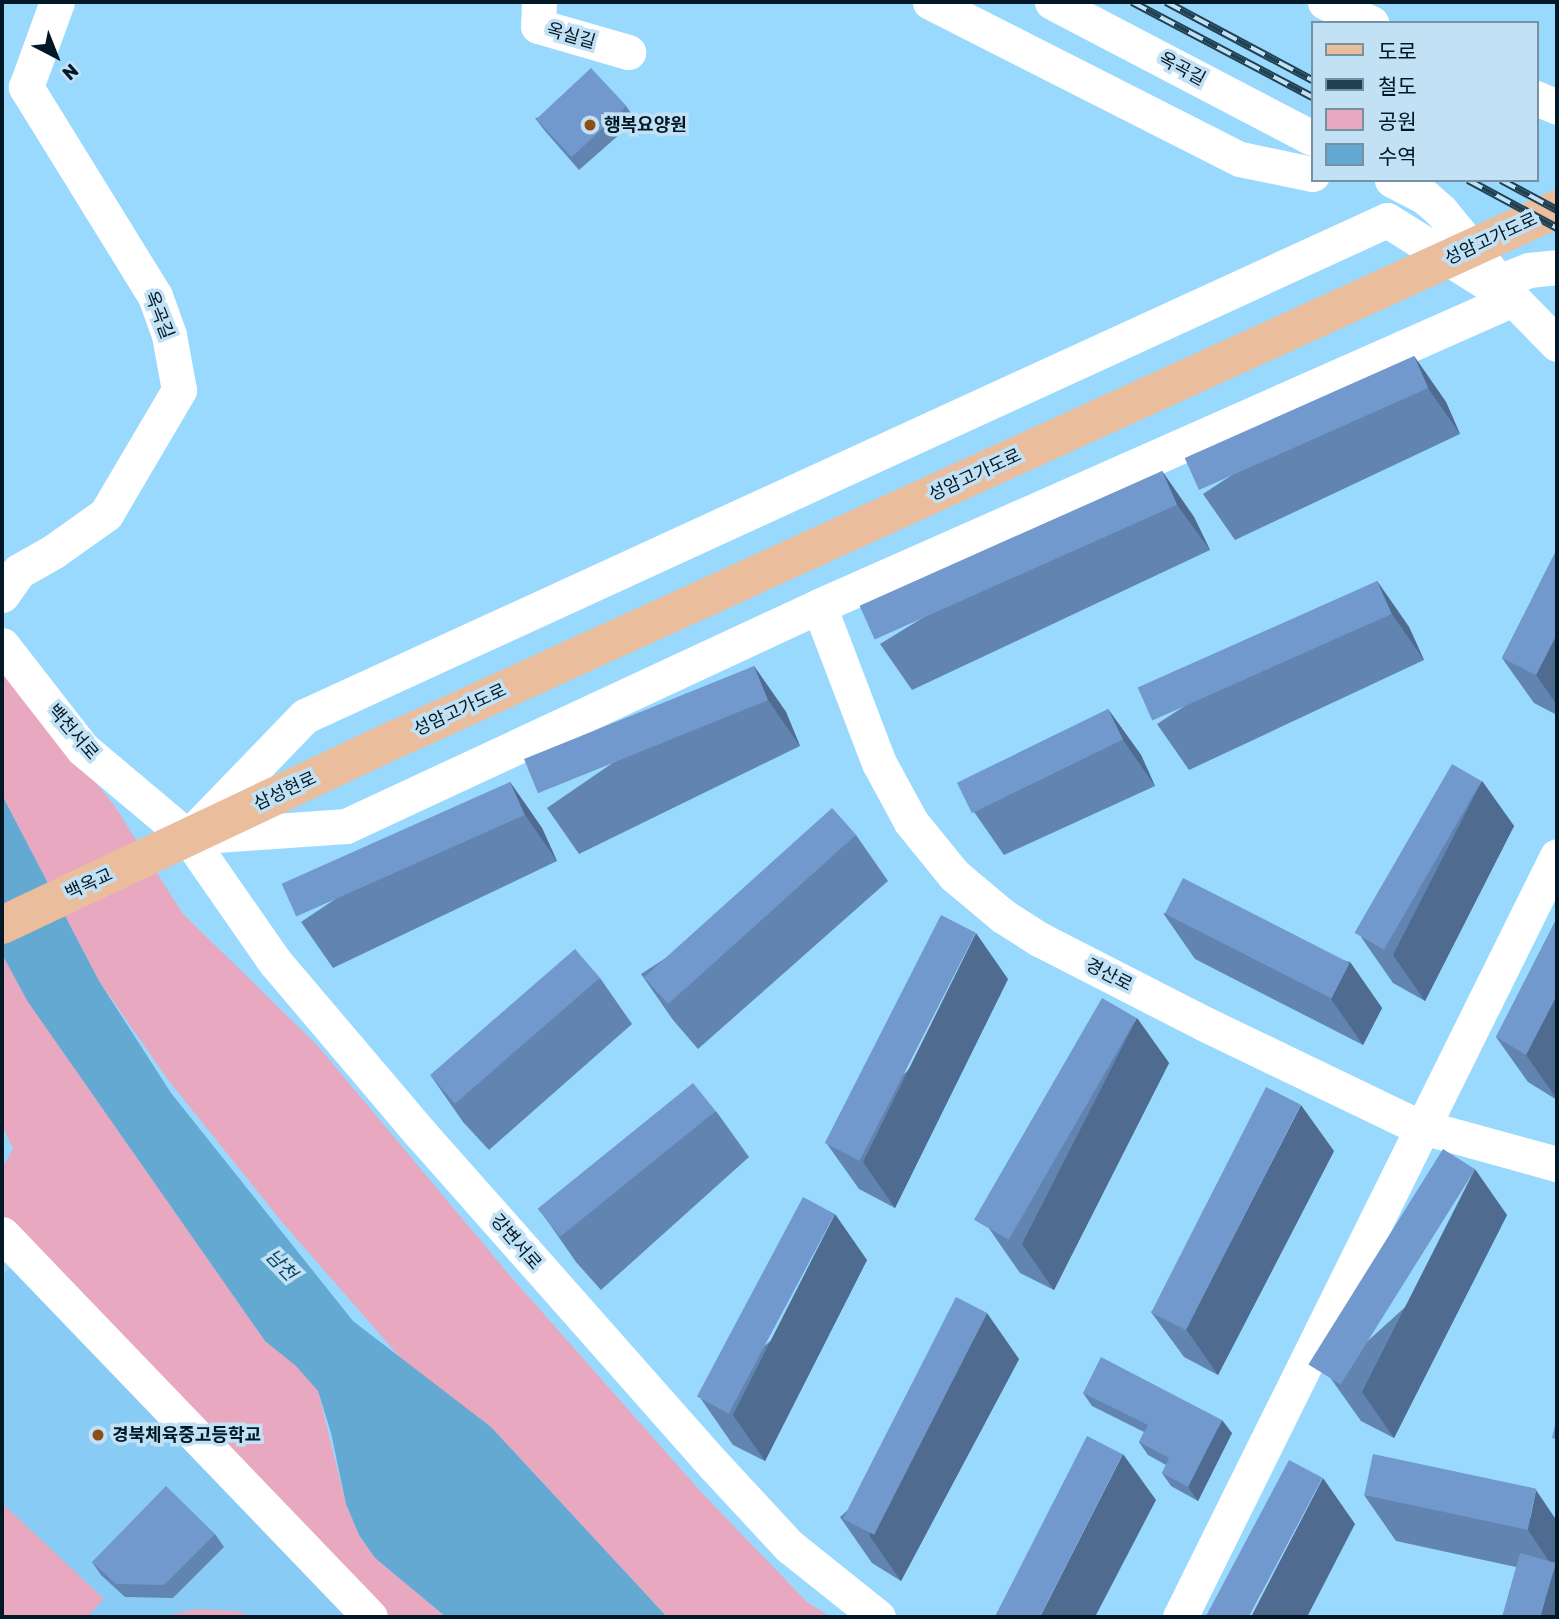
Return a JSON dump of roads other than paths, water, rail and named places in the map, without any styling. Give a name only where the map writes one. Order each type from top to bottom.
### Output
[{"type":"main road","name":"성암고가도로","points":[[394,740],[1557,209]]},
{"type":"main road","name":"삼성현로","points":[[182,839],[394,740]]},
{"type":"main road","name":"백옥교","points":[[2,925],[182,839]]},
{"type":"street","name":"옥곡길","points":[[2,595],[19,571],[54,551],[106,514],[179,390],[169,335],[155,296],[26,87],[57,2]]},
{"type":"street","name":"옥실길","points":[[539,2],[538,26],[628,52]]},
{"type":"street","points":[[930,2],[1240,159],[1310,174]]},
{"type":"street","name":"옥곡길","points":[[1052,2],[1310,137]]},
{"type":"street","points":[[1325,2],[1367,21]]},
{"type":"street","points":[[2,98],[44,118]]},
{"type":"street","points":[[1538,99],[1557,107]]},
{"type":"street","points":[[1396,182],[1425,197],[1441,211],[1506,290],[1557,344]]},
{"type":"street","points":[[182,839],[305,716],[1387,219],[1506,290]]},
{"type":"street","points":[[182,839],[346,826],[1506,290],[1536,268],[1557,267]]},
{"type":"street","name":"경산로","points":[[819,606],[879,763],[911,822],[944,865],[977,896],[1040,939],[1205,1024],[1423,1126],[1557,1164]]},
{"type":"street","name":"백천서로","points":[[2,645],[83,749],[182,839]]},
{"type":"street","name":"강변서로","points":[[182,839],[275,962],[588,1325],[789,1546],[878,1617]]},
{"type":"street","points":[[1180,1617],[1557,856]]},
{"type":"street","points":[[2,1234],[370,1617]]},
{"type":"water","name":"남천","points":[[2,795],[99,981],[171,1093],[353,1321],[491,1427],[667,1617],[446,1617],[375,1558],[359,1535],[346,1504],[331,1433],[318,1391],[296,1366],[265,1341],[28,1002],[2,954]]},
{"type":"railway","points":[[1132,2],[1310,96]]},
{"type":"railway","points":[[1166,2],[1310,79]]},
{"type":"railway","points":[[1472,182],[1557,228]]},
{"type":"railway","points":[[1505,182],[1557,210]]},
{"type":"place","name":"행복요양원","points":[[590,125]]},
{"type":"place","name":"경북체육중고등학교","points":[[98,1435]]}]
